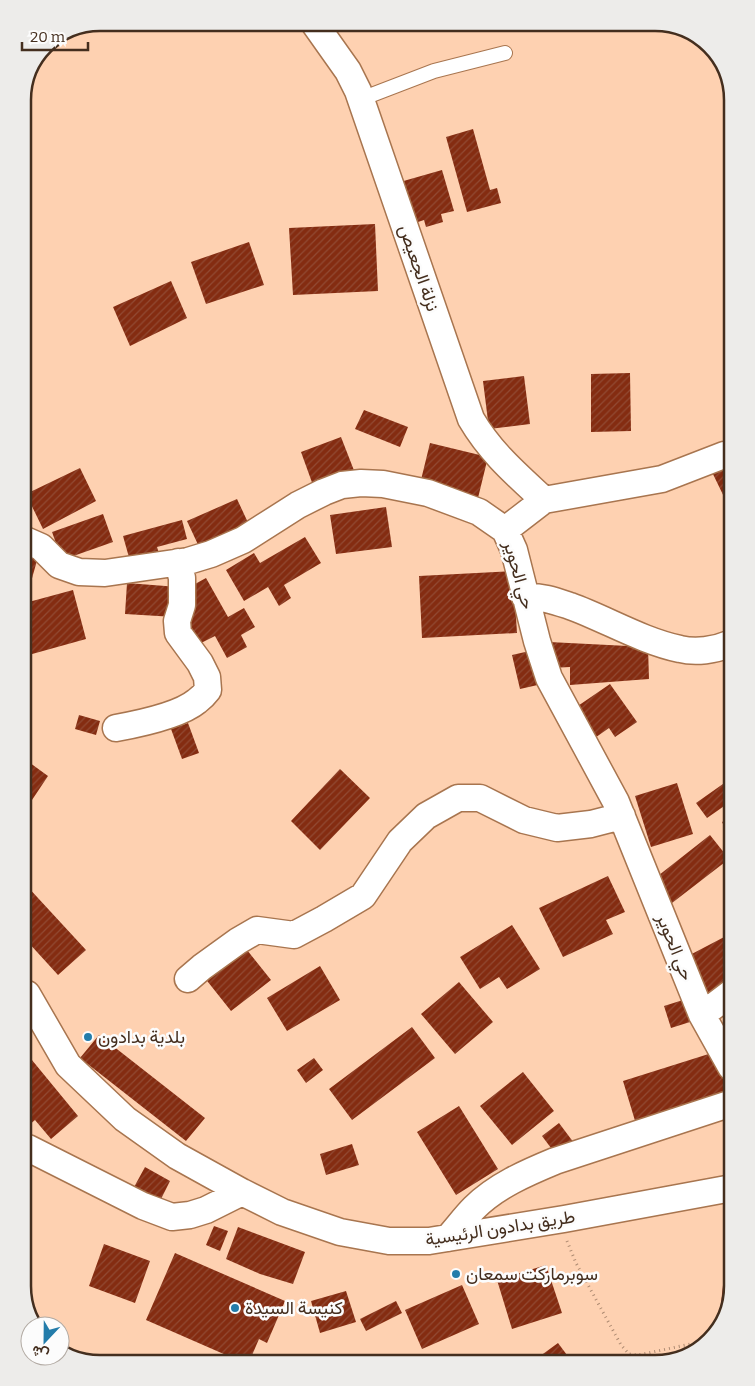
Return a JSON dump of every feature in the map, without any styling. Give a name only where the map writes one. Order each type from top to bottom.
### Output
[{"type":"street","name":"نزلة الجعيص","points":[[320,31],[348,71],[361,99],[470,419],[480,435],[503,463],[544,500]]},
{"type":"street","points":[[505,530],[544,500],[662,479],[724,455]]},
{"type":"street","name":"حي الحوير","points":[[31,543],[41,547],[59,565],[79,572],[105,573],[178,562],[211,554],[242,540],[298,505],[324,492],[342,485],[361,483],[384,484],[428,493],[479,512],[505,530],[514,550],[536,641],[549,678],[616,802],[702,1015],[724,1054]]},
{"type":"street","points":[[116,728],[156,719],[179,710],[197,702],[208,690],[207,677],[200,663],[178,633],[176,621],[182,605],[182,578],[178,562]]},
{"type":"street","points":[[525,597],[537,596],[553,600],[682,650],[718,648],[724,646]]},
{"type":"street","points":[[188,979],[238,941],[257,930],[294,934],[324,919],[362,896],[400,841],[426,816],[458,798],[480,798],[524,820],[557,828],[591,824],[622,816]]},
{"type":"street","points":[[702,1015],[724,998]]},
{"type":"street","name":"طريق بدادون الرئيسية","points":[[31,1001],[68,1065],[125,1119],[177,1156],[242,1192],[282,1212],[340,1232],[390,1241],[430,1241],[724,1189]]},
{"type":"street","points":[[448,1238],[474,1208],[498,1188],[527,1172],[724,1106]]},
{"type":"street","points":[[31,1150],[143,1206],[172,1217],[190,1215],[206,1210],[242,1192]]},
{"type":"lane","points":[[361,99],[434,71],[505,53]]},
{"type":"path","points":[[564,1219],[567,1241],[576,1263],[621,1345],[629,1354],[638,1355],[690,1344]]},
{"type":"building","points":[[473,129],[490,190],[497,188],[501,203],[467,212],[446,137]]},
{"type":"building","points":[[442,170],[454,211],[441,214],[443,222],[426,227],[424,220],[412,224],[400,182]]},
{"type":"building","points":[[375,224],[378,291],[293,295],[289,228]]},
{"type":"building","points":[[249,242],[264,285],[206,304],[191,262]]},
{"type":"building","points":[[171,281],[187,318],[130,346],[113,307]]},
{"type":"building","points":[[630,373],[631,431],[591,432],[591,374]]},
{"type":"building","points":[[524,376],[530,424],[489,429],[483,381]]},
{"type":"building","points":[[364,410],[408,427],[400,447],[355,429]]},
{"type":"building","points":[[341,437],[355,473],[314,488],[301,452]]},
{"type":"building","points":[[430,443],[488,457],[478,498],[420,484]]},
{"type":"building","points":[[724,463],[724,497],[711,470]]},
{"type":"building","points":[[80,468],[96,501],[43,529],[31,504],[31,492]]},
{"type":"building","points":[[237,499],[251,529],[201,551],[187,521]]},
{"type":"building","points":[[386,507],[392,547],[336,554],[330,515]]},
{"type":"building","points":[[103,514],[113,542],[62,560],[52,532]]},
{"type":"building","points":[[182,520],[187,539],[157,547],[161,560],[132,568],[123,536]]},
{"type":"building","points":[[305,537],[321,563],[284,585],[291,598],[279,606],[268,587],[244,601],[226,570],[254,553],[260,563]]},
{"type":"building","points":[[31,555],[38,557],[31,582]]},
{"type":"building","points":[[513,571],[517,633],[422,638],[419,576]]},
{"type":"building","points":[[206,578],[228,617],[244,608],[255,627],[241,635],[247,647],[227,658],[215,636],[195,646],[179,616],[184,590]]},
{"type":"building","points":[[127,583],[178,587],[175,617],[125,614]]},
{"type":"building","points":[[73,590],[86,639],[31,654],[31,601]]},
{"type":"building","points":[[549,642],[648,647],[649,679],[570,685],[570,667],[551,668]]},
{"type":"building","points":[[534,650],[542,684],[520,689],[512,655]]},
{"type":"building","points":[[610,684],[637,722],[615,737],[609,728],[592,740],[572,710]]},
{"type":"building","points":[[79,715],[100,721],[96,735],[75,729]]},
{"type":"building","points":[[188,723],[199,753],[182,759],[171,729]]},
{"type":"building","points":[[31,764],[48,776],[31,802]]},
{"type":"building","points":[[340,769],[370,798],[320,850],[291,821]]},
{"type":"building","points":[[677,783],[693,834],[651,847],[635,796]]},
{"type":"building","points":[[724,783],[724,806],[707,818],[696,803]]},
{"type":"building","points":[[710,835],[724,853],[724,863],[672,903],[654,879]]},
{"type":"building","points":[[608,876],[625,912],[606,920],[613,934],[563,957],[539,908]]},
{"type":"building","points":[[31,890],[86,950],[58,975],[31,945]]},
{"type":"building","points":[[512,925],[540,969],[507,989],[499,977],[480,989],[460,957]]},
{"type":"building","points":[[724,937],[724,986],[706,995],[686,957]]},
{"type":"building","points":[[243,945],[271,980],[231,1011],[204,977]]},
{"type":"building","points":[[320,966],[340,1000],[287,1031],[267,998]]},
{"type":"building","points":[[459,982],[493,1022],[455,1054],[421,1014]]},
{"type":"building","points":[[683,1000],[690,1022],[671,1028],[664,1006]]},
{"type":"building","points":[[412,1027],[435,1058],[352,1120],[329,1089]]},
{"type":"building","points":[[99,1035],[205,1118],[186,1141],[80,1058]]},
{"type":"building","points":[[715,1052],[724,1080],[724,1098],[636,1124],[623,1081]]},
{"type":"building","points":[[314,1058],[323,1070],[306,1083],[297,1070]]},
{"type":"building","points":[[31,1059],[78,1116],[51,1139],[35,1120],[31,1123]]},
{"type":"building","points":[[523,1072],[554,1111],[512,1145],[480,1106]]},
{"type":"building","points":[[459,1106],[498,1169],[456,1195],[417,1132]]},
{"type":"building","points":[[559,1123],[574,1143],[557,1156],[542,1136]]},
{"type":"building","points":[[352,1144],[359,1165],[326,1175],[320,1154]]},
{"type":"building","points":[[145,1167],[170,1181],[159,1203],[133,1189]]},
{"type":"building","points":[[214,1226],[228,1231],[220,1251],[206,1245]]},
{"type":"building","points":[[238,1227],[305,1252],[293,1284],[260,1274],[226,1259]]},
{"type":"building","points":[[104,1244],[150,1261],[135,1303],[89,1286]]},
{"type":"building","points":[[175,1253],[285,1301],[267,1343],[259,1339],[252,1355],[226,1355],[146,1320]]},
{"type":"building","points":[[546,1265],[562,1313],[512,1329],[497,1280]]},
{"type":"building","points":[[724,1276],[723,1295],[721,1303]]},
{"type":"building","points":[[462,1285],[479,1324],[422,1349],[405,1310]]},
{"type":"building","points":[[346,1291],[356,1322],[320,1333],[311,1301]]},
{"type":"building","points":[[396,1301],[402,1313],[366,1331],[360,1319]]},
{"type":"building","points":[[558,1343],[567,1355],[542,1355]]},
{"type":"place","name":"بلدية بدادون","points":[[88,1037]]},
{"type":"place","name":"سوبرماركت سمعان","points":[[456,1274]]},
{"type":"place","name":"كنيسة السيدة","points":[[235,1308]]}]
